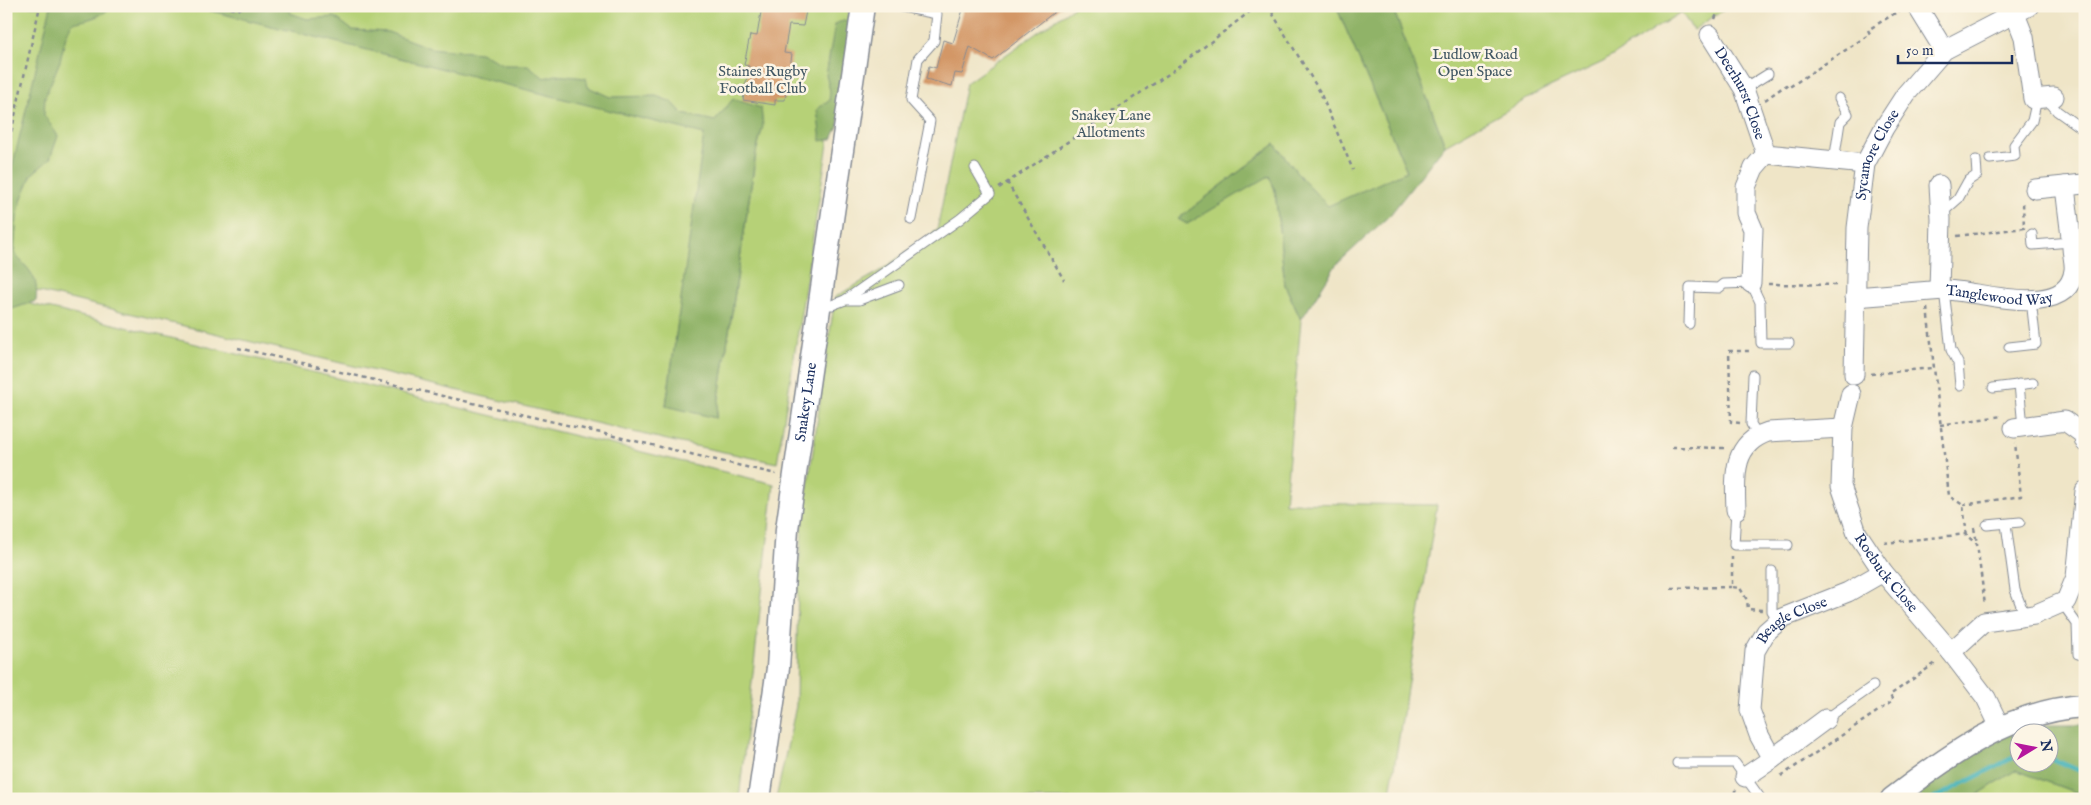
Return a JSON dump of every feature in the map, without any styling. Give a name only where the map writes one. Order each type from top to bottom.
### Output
[{"type":"street","name":"Snakey Lane","points":[[759,799],[778,668],[787,538],[863,6]]},
{"type":"street","points":[[1917,6],[1944,50]]},
{"type":"street","points":[[2011,12],[2024,37],[2033,99],[2046,98]]},
{"type":"street","name":"Sycamore Close","points":[[1852,385],[1857,228],[1865,164],[1884,128],[1906,94],[1944,50],[2011,12]]},
{"type":"street","name":"Deerhurst Close","points":[[1713,29],[1744,88],[1766,154]]},
{"type":"street","name":"Deerhurst Close","points":[[1766,154],[1865,164]]},
{"type":"street","name":"Deerhurst Close","points":[[1751,283],[1753,229],[1746,213],[1746,187],[1754,168],[1766,154]]},
{"type":"street","points":[[1936,290],[1941,214],[1939,185]]},
{"type":"street","name":"Tanglewood Way","points":[[1856,291],[1958,290],[2017,300],[2049,298],[2066,288],[2074,270],[2076,243],[2074,185],[2035,189]]},
{"type":"street","name":"Roebuck Close","points":[[1852,385],[1843,428],[1841,486],[1857,533],[1883,572],[1951,652],[1986,698],[2000,727]]},
{"type":"street","points":[[2018,427],[2065,421],[2083,434],[2085,440]]},
{"type":"street","points":[[1736,510],[1735,471],[1755,429],[1768,432],[1843,428]]},
{"type":"street","points":[[1951,652],[1987,622],[2034,615],[2066,601],[2076,577],[2085,491]]},
{"type":"street","name":"Beagle Close","points":[[1768,761],[1750,710],[1751,682],[1755,651],[1775,616],[1848,592],[1883,572]]},
{"type":"street","points":[[1892,799],[1944,759],[2000,727],[2035,714],[2085,706]]},
{"type":"street","points":[[1745,776],[1826,719]]},
{"type":"lane","points":[[900,7],[937,14],[934,41],[918,59],[911,100],[930,121],[911,219]]},
{"type":"lane","points":[[1744,88],[1768,74]]},
{"type":"lane","points":[[1834,162],[1840,122],[1848,114],[1839,98]]},
{"type":"lane","points":[[1990,159],[2015,156],[2014,145],[2046,98],[2057,111],[2085,130]]},
{"type":"lane","points":[[1941,214],[1958,199],[1968,181],[1977,175],[1976,160]]},
{"type":"lane","points":[[819,306],[832,305],[844,300],[960,219],[990,194],[975,168]]},
{"type":"lane","points":[[2032,234],[2033,245],[2076,243]]},
{"type":"lane","points":[[1689,324],[1690,287],[1719,288],[1724,284],[1751,283],[1760,302],[1761,343],[1789,343]]},
{"type":"lane","points":[[844,300],[859,300],[899,285]]},
{"type":"lane","points":[[1936,290],[1951,350],[1958,363],[1960,386]]},
{"type":"lane","points":[[2009,346],[2036,344],[2031,300]]},
{"type":"lane","points":[[1753,375],[1755,429]]},
{"type":"lane","points":[[1993,388],[2032,383]]},
{"type":"lane","points":[[2018,427],[2019,384]]},
{"type":"lane","points":[[1736,510],[1734,545],[1788,545]]},
{"type":"lane","points":[[1987,526],[2020,522]]},
{"type":"lane","points":[[2006,524],[2015,590],[2025,616]]},
{"type":"lane","points":[[1772,571],[1775,616]]},
{"type":"lane","points":[[2062,603],[2077,624],[2078,654],[2085,656]]},
{"type":"lane","points":[[1826,719],[1873,686]]},
{"type":"lane","points":[[1676,763],[1735,764],[1761,799]]},
{"type":"path","points":[[6,154],[40,6]]},
{"type":"path","points":[[223,6],[238,10],[244,6]]},
{"type":"path","points":[[990,194],[1173,71],[1257,6]]},
{"type":"path","points":[[1268,6],[1320,92],[1353,170]]},
{"type":"path","points":[[1713,29],[1714,16],[1720,6]]},
{"type":"path","points":[[1752,109],[1786,86],[1788,88],[1870,34],[1868,30],[1907,6]]},
{"type":"path","points":[[1007,182],[1064,280]]},
{"type":"path","points":[[1940,237],[2024,228],[2023,190],[2035,189]]},
{"type":"path","points":[[1751,283],[1856,291]]},
{"type":"path","points":[[1936,290],[1932,368],[1949,496],[1963,505],[2021,496],[2018,427],[2002,416],[1940,425]]},
{"type":"path","points":[[1755,429],[1731,422],[1728,351],[1761,351],[1761,343]]},
{"type":"path","points":[[238,348],[795,478]]},
{"type":"path","points":[[1852,385],[1932,368]]},
{"type":"path","points":[[1672,447],[1735,448],[1743,451]]},
{"type":"path","points":[[1963,505],[1967,534],[1977,544],[1987,622]]},
{"type":"path","points":[[1866,549],[1877,544],[1967,534]]},
{"type":"path","points":[[1732,587],[1731,549],[1734,545]]},
{"type":"path","points":[[1671,588],[1740,588],[1747,600],[1748,608],[1775,616]]},
{"type":"path","points":[[1768,761],[1775,779],[1893,701],[1890,695],[1951,652]]},
{"type":"green space","name":"Staines Rugby Football Club","points":[[6,6],[850,6],[777,463],[676,442],[6,284]],"holes":[[[704,141],[756,154],[716,418],[666,405]]]},
{"type":"green space","points":[[51,6],[112,6],[99,15],[72,23],[66,36],[60,61],[45,97],[44,115],[58,136],[50,159],[32,174],[22,198],[17,218],[14,253],[32,274],[36,285],[36,301],[9,310],[6,307],[6,193]]},
{"type":"green space","points":[[191,6],[250,6],[264,9],[266,6],[292,6],[290,13],[307,19],[335,17],[352,30],[388,32],[430,48],[480,53],[505,65],[528,65],[544,78],[556,75],[586,78],[588,87],[610,97],[656,96],[672,102],[683,114],[715,121],[733,99],[761,108],[763,126],[756,153],[716,418],[666,406],[704,134]]},
{"type":"green space","name":"Snakey Lane Allotments","points":[[1075,6],[1336,6],[1407,171],[1328,207],[1302,179],[1275,144],[1178,219],[1187,224],[1269,175],[1275,190],[1285,285],[1301,320],[1285,503],[1437,505],[1389,799],[776,799],[796,706],[798,576],[803,521],[835,297],[877,273],[937,230],[966,83]]},
{"type":"green space","points":[[1336,6],[1392,6],[1445,145],[1390,215],[1336,265],[1301,320],[1285,285],[1275,190],[1269,176],[1187,224],[1178,219],[1275,144],[1302,179],[1328,206],[1407,171]]},
{"type":"green space","name":"Ludlow Road Open Space","points":[[1392,6],[1730,6],[1693,30],[1681,12],[1603,62],[1543,90],[1445,145]]},
{"type":"green space","points":[[845,20],[852,27],[838,126],[832,139],[821,141],[817,109],[829,101],[830,91],[826,75],[835,24]]},
{"type":"green space","points":[[6,298],[774,484],[739,799],[6,799]]},
{"type":"green space","points":[[2058,725],[2085,725],[2085,796],[2021,772],[2058,772]]},
{"type":"green space","points":[[2008,733],[2008,772],[2013,772],[1971,799],[1904,799]]},
{"type":"green space","points":[[2013,772],[2021,772],[2085,796],[2085,799],[1971,799]]},
{"type":"building","points":[[762,6],[807,6],[803,26],[789,25],[784,53],[792,54],[785,100],[775,100],[775,105],[743,100],[749,66],[744,65],[750,35],[757,36]]},
{"type":"building","points":[[964,6],[1062,6],[993,60],[970,47],[962,74],[955,73],[952,86],[926,79],[929,66],[936,68],[943,40],[953,43]]},
{"type":"waterway","points":[[1933,799],[2008,760]]},
{"type":"waterway","points":[[2058,761],[2085,773]]}]
